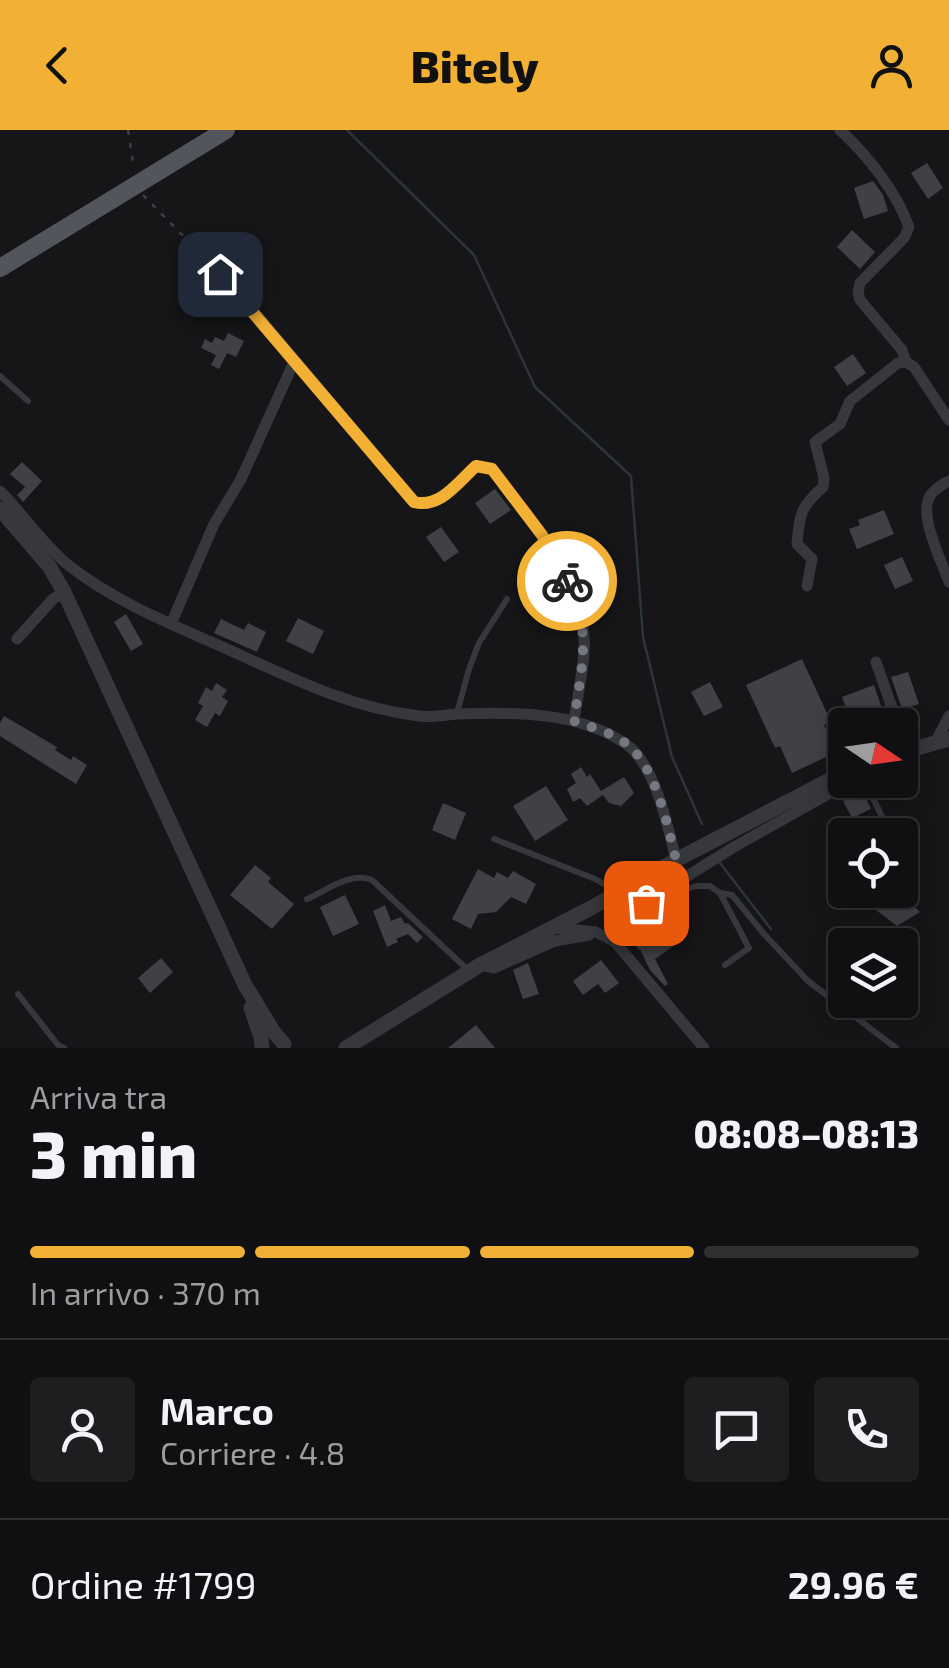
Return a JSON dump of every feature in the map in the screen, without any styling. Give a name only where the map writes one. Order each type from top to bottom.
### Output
[{"type":"main road","points":[[0,268],[226,130]]},
{"type":"street","points":[[840,130],[883,180],[908,226],[904,238],[860,284],[858,294],[902,350],[906,362]]},
{"type":"street","points":[[198,251],[241,296],[414,502],[436,502],[476,466],[492,469],[542,535],[577,600],[584,639],[574,721]]},
{"type":"street","points":[[171,624],[214,524],[241,479],[294,362]]},
{"type":"street","points":[[807,586],[812,558],[797,544],[799,516],[808,499],[823,486],[816,442],[840,424],[850,400],[898,363],[906,362],[914,366],[949,420]]},
{"type":"street","points":[[949,481],[931,494],[926,513],[949,582]]},
{"type":"street","points":[[0,491],[63,560],[85,578],[171,624],[302,684],[366,706],[422,717],[525,714],[574,721],[616,738],[631,747],[644,764],[676,860]]},
{"type":"street","points":[[0,508],[48,566],[64,592],[245,985],[262,1037],[276,1047]]},
{"type":"street","points":[[17,640],[64,592]]},
{"type":"street","points":[[876,662],[892,708]]},
{"type":"street","points":[[942,741],[949,716]]},
{"type":"street","points":[[346,1048],[475,968],[676,860],[828,787]]},
{"type":"street","points":[[644,878],[652,894],[672,885],[828,789]]},
{"type":"street","points":[[609,932],[621,891]]},
{"type":"street","points":[[592,908],[702,1047]]},
{"type":"street","points":[[550,928],[609,932]]},
{"type":"street","points":[[475,968],[494,968],[555,941],[609,932]]},
{"type":"lane","points":[[0,376],[28,402]]},
{"type":"lane","points":[[456,714],[479,643],[507,599]]},
{"type":"lane","points":[[494,840],[621,891]]},
{"type":"lane","points":[[307,900],[350,879],[365,877],[475,968]]},
{"type":"lane","points":[[609,932],[620,917],[646,903],[652,894],[710,886],[732,895],[808,981],[896,1048]]},
{"type":"lane","points":[[720,893],[749,948],[725,965]]},
{"type":"lane","points":[[18,994],[64,1048]]},
{"type":"path","points":[[128,130],[134,166]]},
{"type":"path","points":[[139,185],[145,199],[198,251]]},
{"type":"building","points":[[927,163],[943,188],[928,199],[911,173]]},
{"type":"building","points":[[873,181],[888,211],[864,219],[854,188]]},
{"type":"building","points":[[852,230],[875,252],[860,269],[837,247]]},
{"type":"building","points":[[228,333],[244,341],[236,357],[227,353],[219,369],[211,365],[216,355],[201,348],[205,339],[212,343],[215,337],[224,341]]},
{"type":"building","points":[[853,354],[866,373],[847,386],[834,367]]},
{"type":"building","points":[[22,462],[42,481],[23,502],[17,495],[25,487],[10,474]]},
{"type":"building","points":[[495,489],[511,510],[490,524],[475,503]]},
{"type":"building","points":[[884,510],[894,534],[857,549],[849,529],[860,525],[858,520]]},
{"type":"building","points":[[441,527],[459,552],[444,562],[426,537]]},
{"type":"building","points":[[902,557],[913,581],[895,589],[884,565]]},
{"type":"building","points":[[552,577],[564,595],[548,617],[532,605]]},
{"type":"building","points":[[126,614],[143,644],[131,651],[114,622]]},
{"type":"building","points":[[298,618],[324,631],[313,654],[286,641]]},
{"type":"building","points":[[221,619],[244,630],[248,623],[266,632],[257,652],[214,633]]},
{"type":"building","points":[[802,659],[828,715],[828,723],[824,725],[828,756],[792,773],[780,746],[775,748],[746,685]]},
{"type":"building","points":[[908,672],[919,704],[902,708],[891,677]]},
{"type":"building","points":[[710,682],[723,707],[704,716],[691,692]]},
{"type":"building","points":[[216,683],[227,690],[222,697],[228,701],[220,716],[215,713],[207,727],[195,720],[203,706],[198,703],[206,687],[212,691]]},
{"type":"building","points":[[874,685],[882,708],[846,708],[842,697]]},
{"type":"building","points":[[4,716],[57,747],[55,750],[71,760],[73,756],[87,765],[76,784],[0,736]]},
{"type":"building","points":[[581,767],[601,791],[624,777],[634,793],[621,806],[609,803],[603,795],[587,806],[580,798],[573,802],[567,789],[576,783],[571,774]]},
{"type":"building","points":[[546,786],[568,820],[535,841],[513,806]]},
{"type":"building","points":[[866,798],[871,809],[852,818],[843,801]]},
{"type":"building","points":[[443,803],[466,813],[455,840],[432,830]]},
{"type":"building","points":[[255,865],[294,904],[272,929],[230,895]]},
{"type":"building","points":[[478,869],[494,878],[497,872],[508,878],[513,871],[536,884],[526,904],[511,897],[496,912],[478,914],[471,929],[452,919]]},
{"type":"building","points":[[345,895],[359,924],[333,936],[320,907]]},
{"type":"building","points":[[385,905],[391,921],[401,917],[423,937],[417,943],[408,934],[387,947],[373,911]]},
{"type":"building","points":[[916,908],[920,912],[897,926],[876,910]]},
{"type":"building","points":[[641,916],[653,935],[667,925],[679,942],[655,959],[668,984],[665,986],[626,931],[625,926]]},
{"type":"building","points":[[161,958],[173,972],[150,993],[138,978]]},
{"type":"building","points":[[601,960],[619,983],[605,993],[598,984],[583,995],[573,981]]},
{"type":"building","points":[[528,963],[539,994],[523,999],[513,970]]},
{"type":"building","points":[[476,1025],[495,1048],[448,1048]]},
{"type":"waterway","points":[[347,130],[474,255],[535,387],[631,476],[643,637],[672,757],[702,824]]},
{"type":"waterway","points":[[720,863],[771,929]]},
{"type":"way so far","points":[[567,581],[577,600],[584,639],[574,721],[631,747],[644,764],[676,860],[644,878],[652,894],[646,903]]},
{"type":"route","points":[[220,274],[414,502],[436,502],[476,466],[492,469],[542,535],[567,581]]}]
